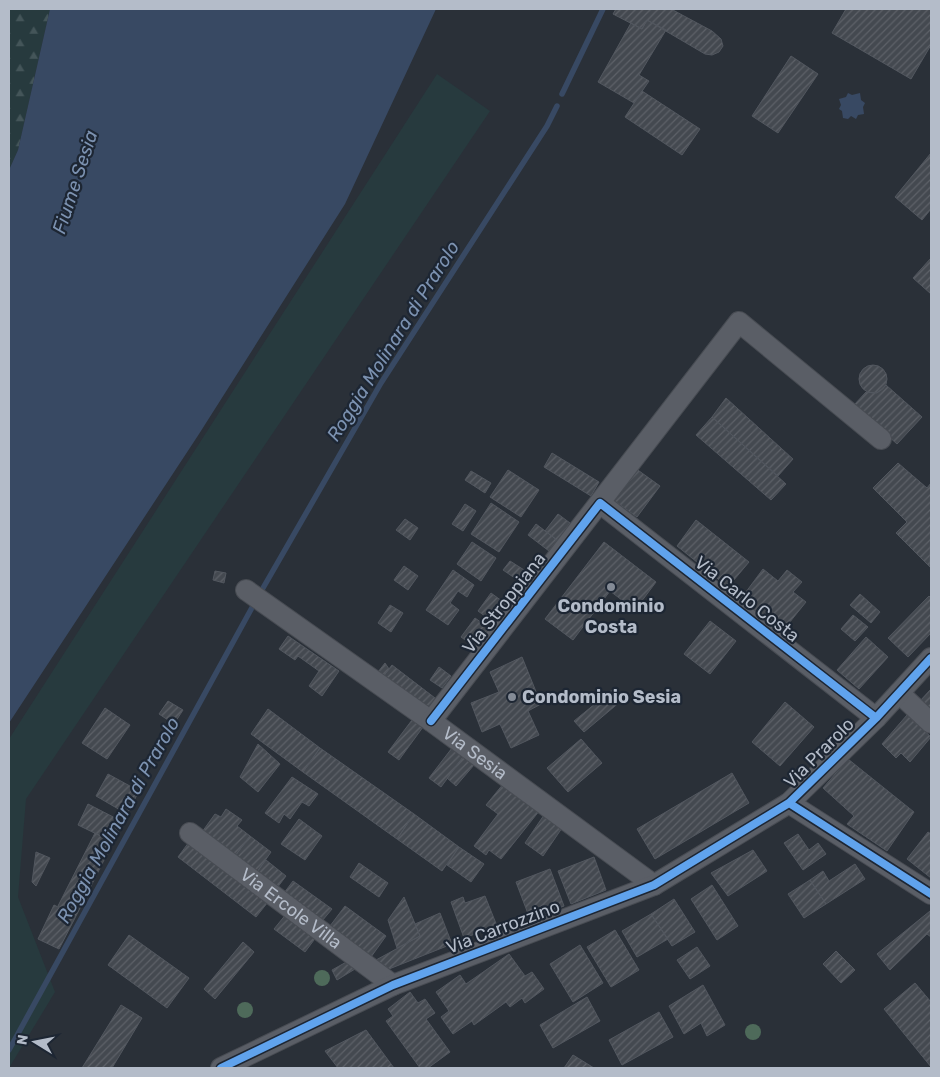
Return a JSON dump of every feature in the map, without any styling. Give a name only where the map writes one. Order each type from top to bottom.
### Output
[{"type":"street","name":"Via Stroppiana","points":[[432,721],[739,322],[881,439]]},
{"type":"street","name":"Via Carlo Costa","points":[[600,503],[876,718]]},
{"type":"street","name":"Via Sesia","points":[[246,590],[432,721],[654,885]]},
{"type":"street","name":"Via Prarolo","points":[[789,803],[876,718],[931,658]]},
{"type":"street","points":[[899,693],[931,722]]},
{"type":"street","points":[[789,803],[931,894]]},
{"type":"street","name":"Via Carrozzino","points":[[221,1068],[393,985],[654,885],[789,803]]},
{"type":"street","name":"Via Ercole Villa","points":[[190,833],[393,985]]},
{"type":"green space","points":[[9,9],[50,9],[18,150],[9,170]]},
{"type":"green space","points":[[437,74],[490,111],[26,799],[18,897],[55,992],[9,1068],[9,739]]},
{"type":"water","name":"Fiume Sesia","points":[[50,9],[436,9],[345,204],[199,434],[9,723],[9,170],[18,150]]},
{"type":"water","points":[[848,93],[852,95],[860,93],[861,100],[865,103],[863,107],[864,114],[858,115],[856,119],[851,116],[848,119],[843,118],[842,111],[839,109],[841,105],[839,99],[846,97]]},
{"type":"building","points":[[616,9],[671,9],[712,31],[721,39],[723,46],[719,52],[712,55],[705,54],[647,20],[642,29],[613,14]]},
{"type":"building","points":[[846,9],[931,9],[931,45],[911,79],[832,33]]},
{"type":"building","points":[[647,20],[666,30],[639,75],[649,81],[634,103],[598,82],[631,23],[642,29]]},
{"type":"building","points":[[791,56],[818,74],[778,133],[752,116]]},
{"type":"building","points":[[642,91],[700,129],[682,155],[625,117]]},
{"type":"building","points":[[931,153],[931,209],[922,220],[895,197]]},
{"type":"building","points":[[931,258],[931,294],[913,278]]},
{"type":"building","points":[[873,365],[883,369],[887,379],[883,389],[873,393],[863,389],[859,379],[863,369]]},
{"type":"building","points":[[886,385],[922,417],[897,444],[854,405],[866,392],[877,393]]},
{"type":"building","points":[[726,398],[793,459],[778,476],[712,417]]},
{"type":"building","points":[[712,417],[786,484],[771,500],[696,435]]},
{"type":"building","points":[[552,453],[599,482],[591,496],[544,467]]},
{"type":"building","points":[[898,463],[927,488],[931,483],[930,567],[896,533],[907,522],[873,488]]},
{"type":"building","points":[[635,468],[660,486],[637,517],[612,499]]},
{"type":"building","points":[[508,470],[539,490],[521,517],[490,497]]},
{"type":"building","points":[[471,471],[491,483],[485,493],[465,480]]},
{"type":"building","points":[[491,503],[519,522],[499,552],[471,534]]},
{"type":"building","points":[[465,504],[476,511],[463,531],[452,524]]},
{"type":"building","points":[[558,514],[570,523],[557,540],[545,531]]},
{"type":"building","points":[[405,519],[418,528],[410,540],[396,530]]},
{"type":"building","points":[[696,520],[749,562],[728,587],[677,546]]},
{"type":"building","points":[[536,524],[557,540],[549,551],[528,535]]},
{"type":"building","points":[[472,542],[496,558],[481,581],[457,564]]},
{"type":"building","name":"Condominio Costa","points":[[604,542],[656,582],[635,610],[610,591],[573,640],[545,619]]},
{"type":"building","points":[[510,561],[532,575],[525,585],[503,570]]},
{"type":"building","points":[[404,566],[418,576],[408,590],[394,580]]},
{"type":"building","points":[[763,569],[778,581],[787,570],[802,582],[793,592],[806,602],[781,633],[740,600]]},
{"type":"building","points":[[453,570],[474,585],[467,597],[458,591],[450,603],[459,610],[448,625],[426,610]]},
{"type":"building","points":[[215,571],[226,573],[224,583],[213,580]]},
{"type":"building","points":[[491,593],[506,604],[493,622],[478,611]]},
{"type":"building","points":[[860,594],[880,612],[871,623],[850,605]]},
{"type":"building","points":[[929,596],[931,598],[931,633],[908,657],[888,638]]},
{"type":"building","points":[[390,605],[403,613],[391,632],[378,623]]},
{"type":"building","points":[[853,615],[868,627],[855,641],[841,629]]},
{"type":"building","points":[[475,618],[489,628],[475,647],[461,637]]},
{"type":"building","points":[[710,621],[736,641],[710,674],[684,654]]},
{"type":"building","points":[[288,636],[339,671],[322,696],[309,686],[319,671],[298,656],[295,660],[279,649]]},
{"type":"building","points":[[866,637],[888,657],[859,689],[837,670]]},
{"type":"building","name":"Condominio Sesia","points":[[522,657],[541,704],[528,711],[539,735],[511,748],[500,724],[482,732],[471,703],[499,692],[490,672]]},
{"type":"building","points":[[385,663],[389,669],[382,678],[378,672]]},
{"type":"building","points":[[392,665],[435,698],[425,711],[382,678]]},
{"type":"building","points":[[439,667],[451,676],[442,688],[430,680]]},
{"type":"building","points":[[931,689],[931,713],[919,702]]},
{"type":"building","points":[[612,690],[621,701],[584,732],[574,721]]},
{"type":"building","points":[[168,701],[183,710],[174,724],[159,714]]},
{"type":"building","points":[[785,702],[814,727],[780,766],[752,742]]},
{"type":"building","points":[[105,708],[130,725],[107,759],[82,743]]},
{"type":"building","points":[[268,709],[320,748],[303,772],[251,734]]},
{"type":"building","points":[[907,715],[931,737],[910,762],[901,753],[896,758],[882,744]]},
{"type":"building","points":[[412,720],[423,727],[399,760],[388,752]]},
{"type":"building","points":[[581,739],[602,763],[568,792],[547,768]]},
{"type":"building","points":[[258,744],[280,764],[258,792],[240,777]]},
{"type":"building","points":[[320,748],[414,814],[397,839],[303,772]]},
{"type":"building","points":[[452,748],[463,757],[441,787],[429,778]]},
{"type":"building","points":[[463,757],[474,765],[456,786],[447,778]]},
{"type":"building","points":[[848,759],[914,812],[887,851],[847,824],[854,816],[823,788]]},
{"type":"building","points":[[732,773],[749,803],[655,859],[637,829]]},
{"type":"building","points":[[108,774],[139,791],[127,814],[96,796]]},
{"type":"building","points":[[292,777],[318,794],[309,806],[302,802],[290,819],[284,814],[279,823],[265,813]]},
{"type":"building","points":[[504,783],[540,810],[501,859],[489,850],[486,855],[474,846],[498,814],[486,805]]},
{"type":"building","points":[[88,804],[123,822],[113,842],[78,825]]},
{"type":"building","points":[[226,809],[242,820],[237,826],[250,836],[235,856],[202,832],[215,814],[221,817]]},
{"type":"building","points":[[414,814],[459,847],[442,871],[397,839]]},
{"type":"building","points":[[544,815],[562,828],[543,856],[525,843]]},
{"type":"building","points":[[299,819],[322,836],[305,860],[281,844]]},
{"type":"building","points":[[928,832],[931,834],[931,878],[907,859]]},
{"type":"building","points":[[95,833],[113,842],[76,916],[58,906]]},
{"type":"building","points":[[798,834],[809,850],[818,843],[826,854],[803,870],[784,843]]},
{"type":"building","points":[[250,836],[271,852],[257,872],[235,856]]},
{"type":"building","points":[[189,842],[268,902],[256,917],[178,857]]},
{"type":"building","points":[[459,847],[484,864],[471,882],[447,865]]},
{"type":"building","points":[[753,850],[767,871],[728,896],[711,873]]},
{"type":"building","points":[[36,852],[50,858],[36,886],[32,882]]},
{"type":"building","points":[[594,857],[606,890],[571,904],[558,871]]},
{"type":"building","points":[[266,860],[286,876],[277,888],[257,872]]},
{"type":"building","points":[[359,863],[388,883],[379,897],[350,877]]},
{"type":"building","points":[[855,864],[865,879],[826,904],[810,880],[823,871],[829,881]]},
{"type":"building","points":[[550,869],[564,906],[530,919],[516,882]]},
{"type":"building","points":[[810,880],[826,904],[804,918],[788,894]]},
{"type":"building","points":[[293,881],[332,909],[322,921],[284,893]]},
{"type":"building","points":[[712,885],[738,926],[717,940],[691,899]]},
{"type":"building","points":[[485,896],[497,926],[464,938],[451,902],[463,897],[465,903]]},
{"type":"building","points":[[404,897],[420,936],[397,948],[388,920]]},
{"type":"building","points":[[674,899],[695,932],[672,946],[651,914]]},
{"type":"building","points":[[54,905],[76,916],[59,949],[38,939]]},
{"type":"building","points":[[345,906],[386,936],[371,957],[330,926]]},
{"type":"building","points":[[930,911],[931,937],[927,934],[890,970],[877,954]]},
{"type":"building","points":[[287,913],[317,936],[305,952],[274,929]]},
{"type":"building","points":[[440,913],[452,944],[389,969],[376,960],[420,936],[415,924]]},
{"type":"building","points":[[651,914],[668,939],[637,957],[622,931]]},
{"type":"building","points":[[615,930],[639,970],[611,987],[587,947]]},
{"type":"building","points":[[129,935],[189,978],[167,1008],[108,965]]},
{"type":"building","points":[[243,942],[254,952],[215,999],[204,989]]},
{"type":"building","points":[[580,945],[603,983],[573,1002],[550,964]]},
{"type":"building","points":[[697,947],[710,966],[690,979],[677,960]]},
{"type":"building","points":[[836,951],[855,970],[841,983],[823,964]]},
{"type":"building","points":[[509,954],[525,976],[532,972],[544,989],[525,1003],[522,998],[510,1007],[506,1002],[474,1025],[472,1021],[453,1034],[441,1017],[449,1011],[436,992],[460,975],[466,984]]},
{"type":"building","points":[[350,960],[355,969],[337,980],[332,970]]},
{"type":"building","points":[[915,983],[931,1002],[931,1067],[884,1009]]},
{"type":"building","points":[[703,985],[725,1025],[707,1036],[701,1023],[684,1034],[669,1006]]},
{"type":"building","points":[[410,992],[418,1003],[425,999],[435,1013],[426,1019],[450,1052],[428,1068],[420,1068],[386,1021],[393,1016],[388,1009]]},
{"type":"building","points":[[587,997],[600,1021],[553,1048],[540,1025]]},
{"type":"building","points":[[121,1005],[142,1018],[112,1068],[82,1068]]},
{"type":"building","points":[[659,1012],[673,1037],[622,1065],[609,1040]]},
{"type":"building","points":[[366,1030],[394,1068],[338,1068],[325,1051]]},
{"type":"building","points":[[573,1055],[594,1068],[564,1068]]},
{"type":"waterway","name":"Roggia Molinara di Prarolo","points":[[562,94],[603,9]]},
{"type":"waterway","name":"Roggia Molinara di Prarolo","points":[[259,595],[381,383],[547,126],[557,106]]},
{"type":"waterway","name":"Roggia Molinara di Prarolo","points":[[9,1050],[254,604]]},
{"type":"cycle path","points":[[431,721],[600,503],[876,718]]},
{"type":"cycle path","points":[[221,1068],[393,985],[654,885],[789,803],[876,718],[931,658]]},
{"type":"cycle path","points":[[789,803],[931,894]]},
{"type":"place","name":"Condominio Costa","points":[[611,587]]},
{"type":"place","name":"Condominio Sesia","points":[[512,697]]}]
